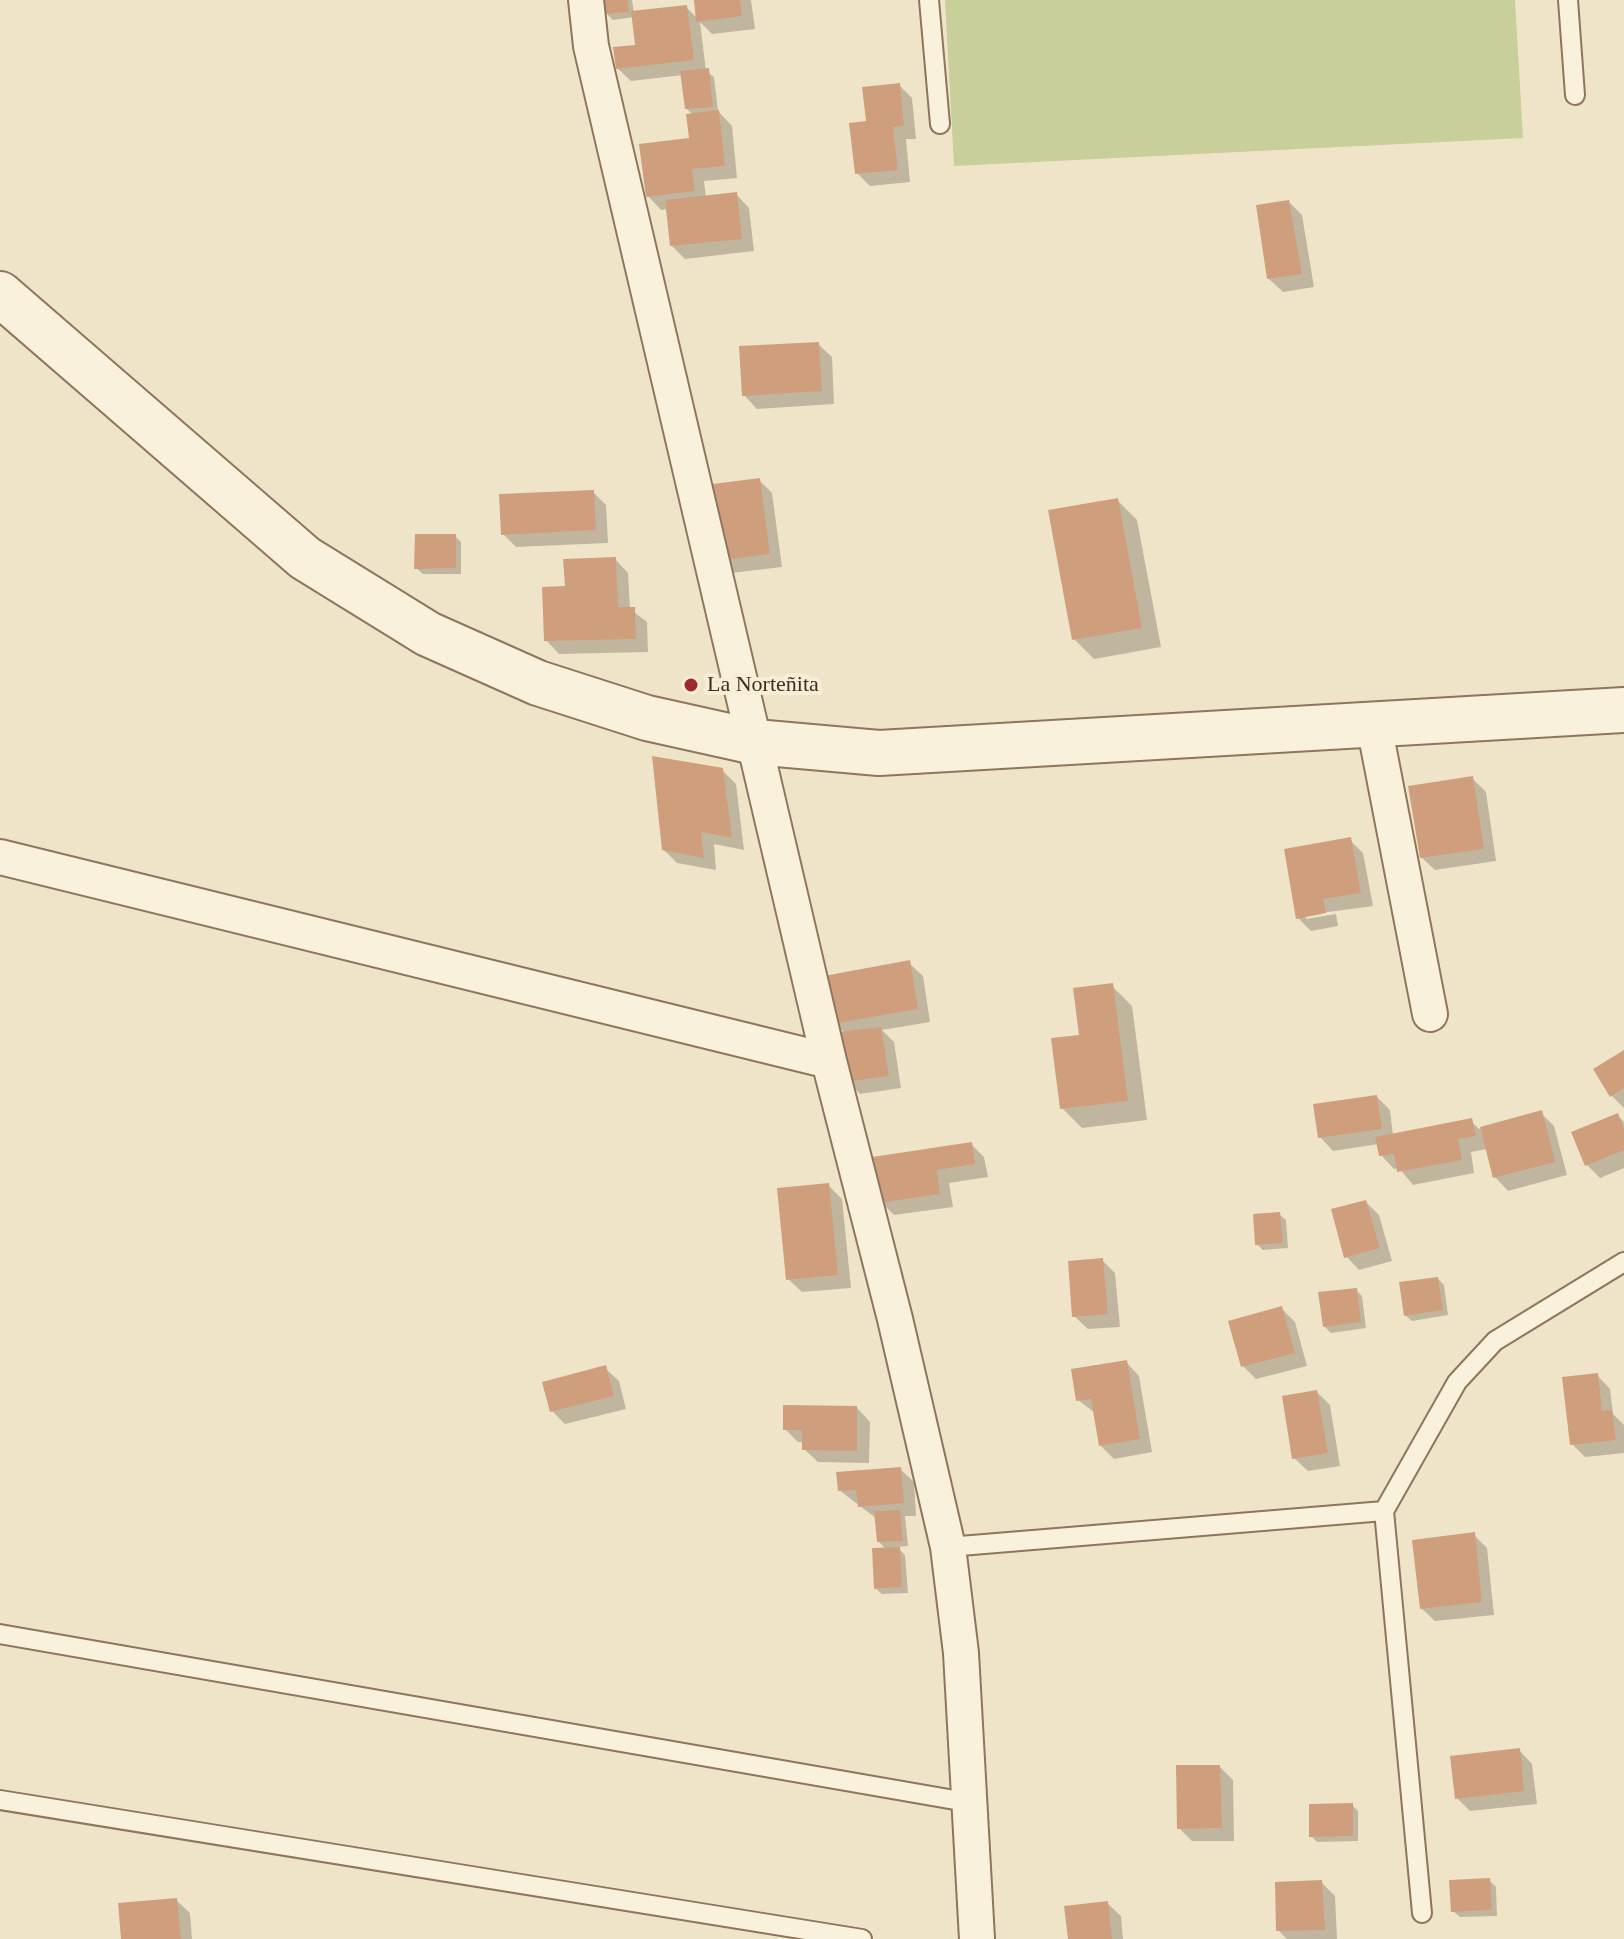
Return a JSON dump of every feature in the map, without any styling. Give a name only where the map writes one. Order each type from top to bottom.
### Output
[{"type":"street","points":[[586,0],[591,46],[829,1061],[895,1319],[948,1547],[961,1653],[972,1803],[977,1939]]},
{"type":"street","points":[[0,294],[305,558],[428,634],[538,683],[647,718],[755,742],[879,753],[1624,710]]},
{"type":"street","points":[[1374,725],[1430,1014]]},
{"type":"street","points":[[0,857],[829,1061]]},
{"type":"lane","points":[[929,0],[940,124]]},
{"type":"lane","points":[[1568,0],[1575,95]]},
{"type":"lane","points":[[1422,1913],[1384,1511],[1457,1382],[1495,1341],[1624,1262]]},
{"type":"lane","points":[[948,1547],[1384,1511]]},
{"type":"lane","points":[[0,1634],[972,1803]]},
{"type":"lane","points":[[0,1800],[862,1939]]},
{"type":"green space","points":[[945,0],[1515,0],[1523,138],[954,166]]},
{"type":"building","points":[[603,0],[628,0],[629,12],[605,14]]},
{"type":"building","points":[[694,0],[740,0],[742,16],[696,22]]},
{"type":"building","points":[[687,5],[694,60],[616,69],[613,47],[635,45],[631,11]]},
{"type":"building","points":[[709,68],[713,107],[685,109],[680,71]]},
{"type":"building","points":[[900,83],[904,126],[893,127],[898,170],[855,174],[849,123],[866,121],[862,87]]},
{"type":"building","points":[[719,110],[725,166],[692,169],[695,191],[646,197],[639,144],[689,138],[686,114]]},
{"type":"building","points":[[737,192],[742,239],[670,246],[665,200]]},
{"type":"building","points":[[1289,200],[1302,274],[1267,279],[1256,205]]},
{"type":"building","points":[[819,342],[822,391],[742,396],[739,346]]},
{"type":"building","points":[[760,478],[770,554],[716,561],[705,485]]},
{"type":"building","points":[[594,490],[596,530],[501,535],[499,494]]},
{"type":"building","points":[[1118,498],[1142,628],[1072,640],[1048,510]]},
{"type":"building","points":[[415,534],[456,534],[456,568],[414,569]]},
{"type":"building","points":[[616,557],[618,607],[635,607],[636,639],[544,641],[542,587],[565,586],[563,559]]},
{"type":"building","points":[[652,756],[723,768],[732,838],[701,832],[704,858],[662,850]]},
{"type":"building","points":[[1473,776],[1484,849],[1420,858],[1408,786]]},
{"type":"building","points":[[1351,837],[1361,893],[1323,899],[1326,913],[1296,919],[1284,849]]},
{"type":"building","points":[[910,960],[918,1009],[832,1024],[824,976]]},
{"type":"building","points":[[1113,983],[1128,1101],[1060,1109],[1051,1038],[1079,1035],[1073,988]]},
{"type":"building","points":[[881,1027],[889,1076],[845,1082],[838,1032]]},
{"type":"building","points":[[1624,1050],[1624,1088],[1610,1097],[1593,1069]]},
{"type":"building","points":[[1377,1095],[1382,1129],[1318,1138],[1313,1104]]},
{"type":"building","points":[[1542,1110],[1555,1162],[1493,1178],[1480,1127]]},
{"type":"building","points":[[1618,1113],[1624,1129],[1624,1150],[1585,1166],[1571,1132]]},
{"type":"building","points":[[1472,1118],[1476,1136],[1458,1139],[1462,1160],[1397,1172],[1394,1154],[1379,1156],[1375,1137]]},
{"type":"building","points":[[972,1142],[975,1164],[937,1170],[940,1194],[879,1203],[872,1157]]},
{"type":"building","points":[[829,1183],[838,1275],[786,1280],[777,1188]]},
{"type":"building","points":[[1366,1200],[1380,1248],[1344,1258],[1331,1209]]},
{"type":"building","points":[[1280,1212],[1283,1243],[1255,1245],[1253,1214]]},
{"type":"building","points":[[1103,1258],[1108,1314],[1072,1317],[1068,1261]]},
{"type":"building","points":[[1438,1277],[1443,1310],[1404,1316],[1399,1282]]},
{"type":"building","points":[[1357,1288],[1361,1322],[1323,1327],[1318,1292]]},
{"type":"building","points":[[1282,1306],[1295,1353],[1241,1367],[1228,1321]]},
{"type":"building","points":[[1127,1360],[1140,1439],[1099,1446],[1091,1399],[1076,1401],[1071,1369]]},
{"type":"building","points":[[606,1365],[614,1396],[550,1412],[542,1382]]},
{"type":"building","points":[[1598,1373],[1602,1411],[1612,1410],[1616,1440],[1570,1445],[1562,1377]]},
{"type":"building","points":[[1317,1390],[1328,1453],[1292,1459],[1282,1396]]},
{"type":"building","points":[[783,1405],[857,1406],[857,1451],[802,1450],[802,1430],[783,1430]]},
{"type":"building","points":[[901,1467],[904,1503],[858,1507],[856,1490],[838,1491],[836,1472]]},
{"type":"building","points":[[900,1510],[903,1541],[877,1542],[874,1511]]},
{"type":"building","points":[[1475,1532],[1482,1602],[1420,1609],[1412,1540]]},
{"type":"building","points":[[900,1547],[902,1587],[874,1589],[872,1548]]},
{"type":"building","points":[[1520,1748],[1524,1791],[1455,1799],[1450,1756]]},
{"type":"building","points":[[1176,1765],[1220,1765],[1222,1828],[1177,1829]]},
{"type":"building","points":[[1353,1803],[1353,1836],[1309,1837],[1309,1804]]},
{"type":"building","points":[[1490,1878],[1492,1910],[1451,1912],[1449,1880]]},
{"type":"building","points":[[1322,1880],[1325,1930],[1276,1931],[1275,1882]]},
{"type":"building","points":[[177,1898],[181,1939],[121,1939],[118,1903]]},
{"type":"building","points":[[1108,1901],[1112,1939],[1068,1939],[1064,1906]]},
{"type":"place","name":"La Norteñita","points":[[691,685]]}]
